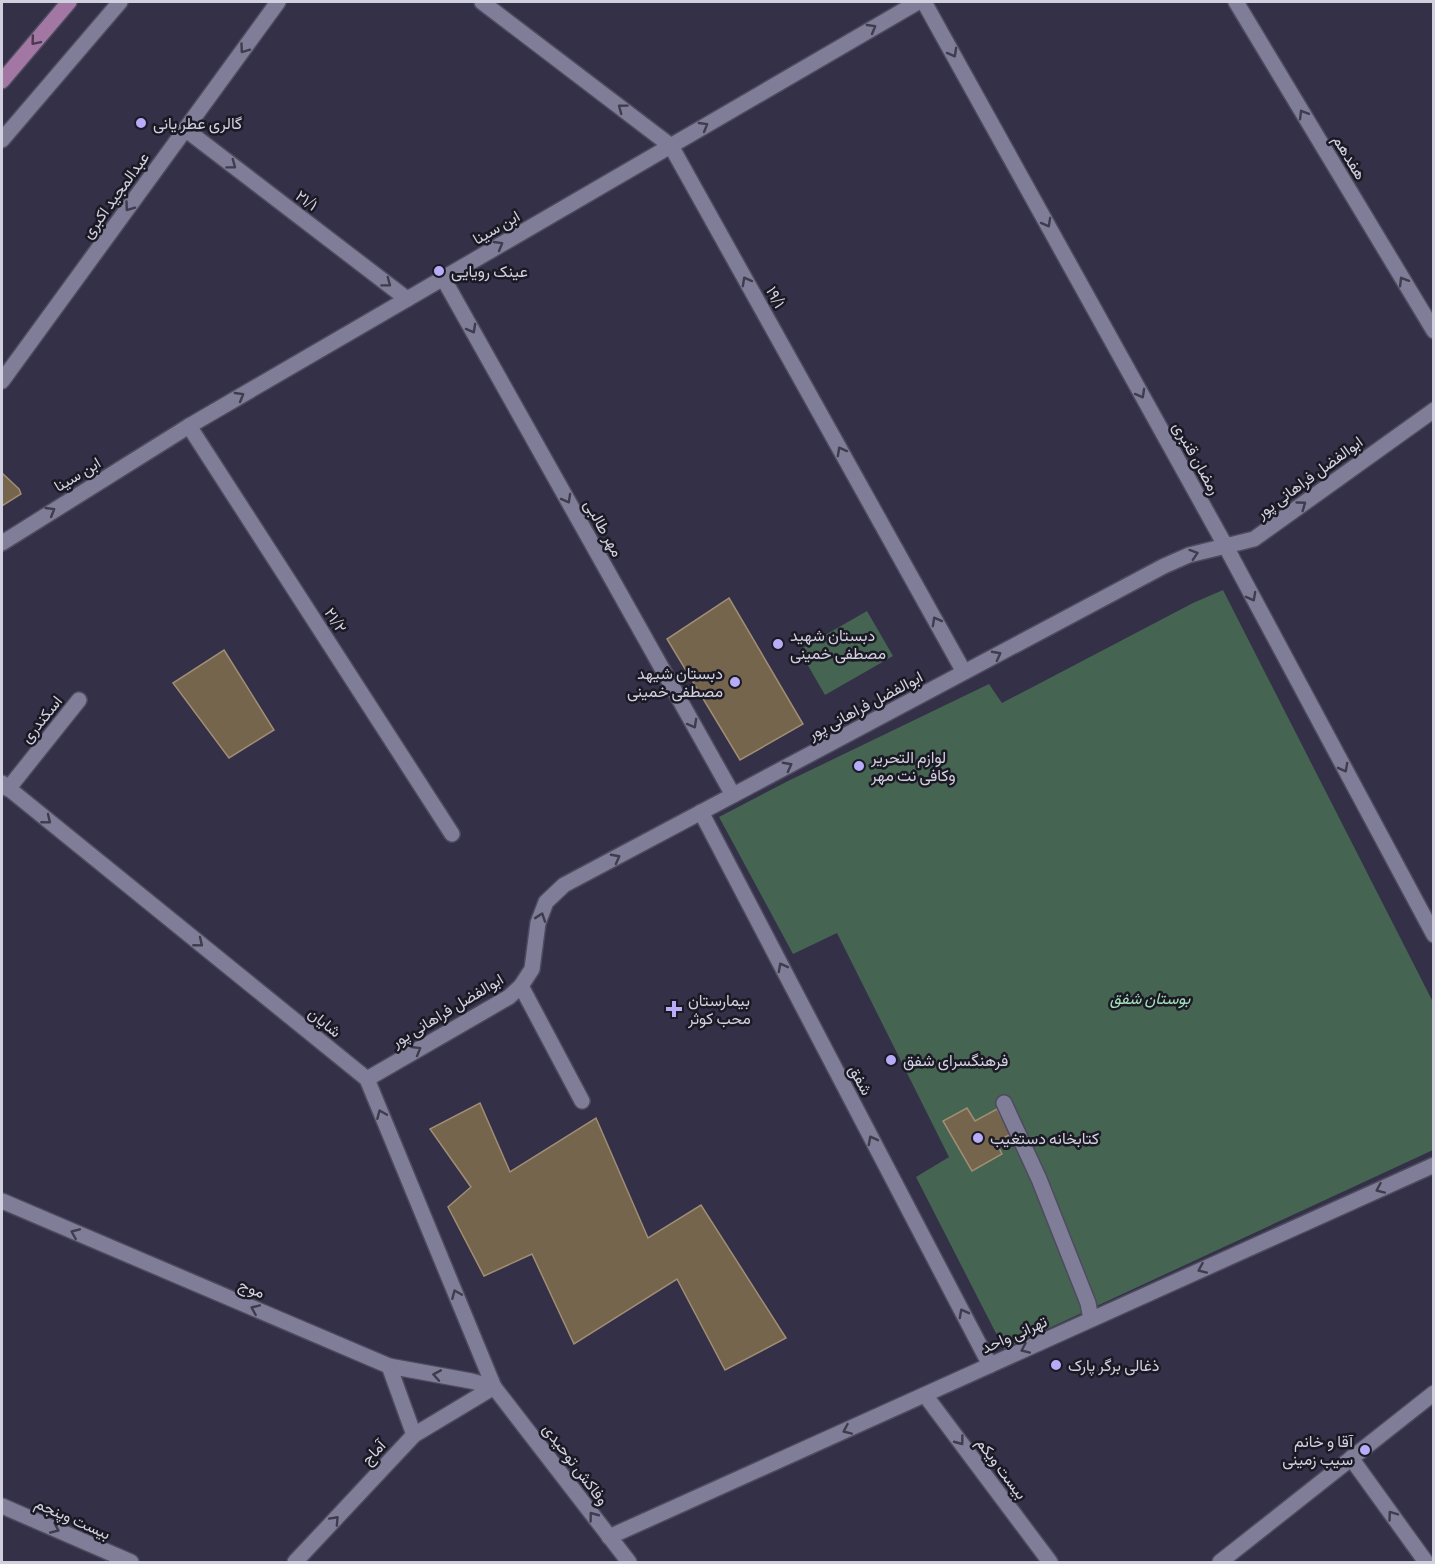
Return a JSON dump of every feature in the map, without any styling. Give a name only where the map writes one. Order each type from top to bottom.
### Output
[{"type":"main road","points":[[2,81],[69,2]]},
{"type":"street","points":[[2,140],[120,2]]},
{"type":"street","name":"عبدالمجید اکبری","points":[[2,381],[278,2]]},
{"type":"street","name":"۱۹/۱","points":[[482,2],[671,146],[964,672]]},
{"type":"street","name":"ابن سینا","points":[[2,543],[189,426],[918,2]]},
{"type":"street","name":"رمضان قنبری","points":[[924,2],[1225,545],[1434,934]]},
{"type":"street","name":"هفدهم","points":[[1236,2],[1434,331]]},
{"type":"street","name":"۲۱/۱","points":[[185,129],[408,299]]},
{"type":"street","name":"مهر طالبی","points":[[443,278],[733,795]]},
{"type":"street","name":"ابوالفضل فراهانی پور","points":[[367,1079],[509,997],[521,986],[532,969],[538,924],[546,902],[564,885],[1164,566],[1189,555],[1254,539],[1434,410]]},
{"type":"street","name":"۲۱/۲","points":[[189,426],[453,834]]},
{"type":"street","name":"اسکندری","points":[[5,786],[79,700]]},
{"type":"street","name":"شایان","points":[[5,786],[367,1079],[494,1387]]},
{"type":"street","name":"شفق","points":[[701,812],[990,1365]]},
{"type":"street","points":[[521,986],[582,1101]]},
{"type":"street","points":[[1004,1102],[1043,1189],[1088,1303],[1091,1319]]},
{"type":"street","name":"تهرانی واحد","points":[[609,1537],[1434,1165]]},
{"type":"street","name":"موج","points":[[2,1201],[389,1366],[494,1387]]},
{"type":"street","points":[[389,1366],[414,1435]]},
{"type":"street","name":"آماج","points":[[295,1563],[414,1435],[494,1387]]},
{"type":"street","name":"وفاکش توحیدی","points":[[494,1387],[629,1563]]},
{"type":"street","points":[[1220,1563],[1434,1393]]},
{"type":"street","name":"بیست‌ ویکم","points":[[925,1395],[1050,1563]]},
{"type":"street","points":[[1351,1458],[1426,1563]]},
{"type":"street","name":"بیست وپنجم","points":[[2,1506],[131,1563]]},
{"type":"green space","name":"بوستان شفق","points":[[1223,590],[1433,1002],[1433,1150],[1004,1349],[916,1177],[949,1157],[837,933],[793,954],[719,817],[788,781],[989,684],[1002,703],[1193,603]]},
{"type":"green space","points":[[867,611],[893,656],[825,695],[799,650]]},
{"type":"building","points":[[2,473],[19,489],[21,494],[2,506]]},
{"type":"building","name":"دبستان شیهد مصطفی خمینی","points":[[729,598],[803,724],[740,760],[667,639]]},
{"type":"building","points":[[224,650],[274,730],[229,758],[173,683]]},
{"type":"building","points":[[480,1103],[510,1172],[596,1118],[648,1238],[701,1205],[786,1338],[725,1370],[677,1279],[574,1344],[532,1254],[484,1276],[448,1207],[471,1187],[430,1129]]},
{"type":"building","name":"کتابخانه دستغیب","points":[[967,1108],[975,1121],[997,1109],[1011,1134],[996,1142],[1002,1154],[972,1171],[943,1121]]},
{"type":"place","name":"گالری عطر یانی","points":[[141,123]]},
{"type":"place","name":"عینک رویایی","points":[[439,271]]},
{"type":"place","name":"دبستان شهید مصطفی خمینی","points":[[778,644]]},
{"type":"place","name":"دبستان شیهد مصطفی خمینی","points":[[735,682]]},
{"type":"place","name":"لوازم التحریر وکافی نت مهر","points":[[859,766]]},
{"type":"place","name":"بیمارستان محب کوثر","points":[[674,1009]]},
{"type":"place","name":"فرهنگسرای شفق","points":[[891,1060]]},
{"type":"place","name":"کتابخانه دستغیب","points":[[978,1138]]},
{"type":"place","name":"ذغالی برگر پارک","points":[[1056,1365]]},
{"type":"place","name":"آقا و خانم سیب زمینی","points":[[1365,1450]]}]
